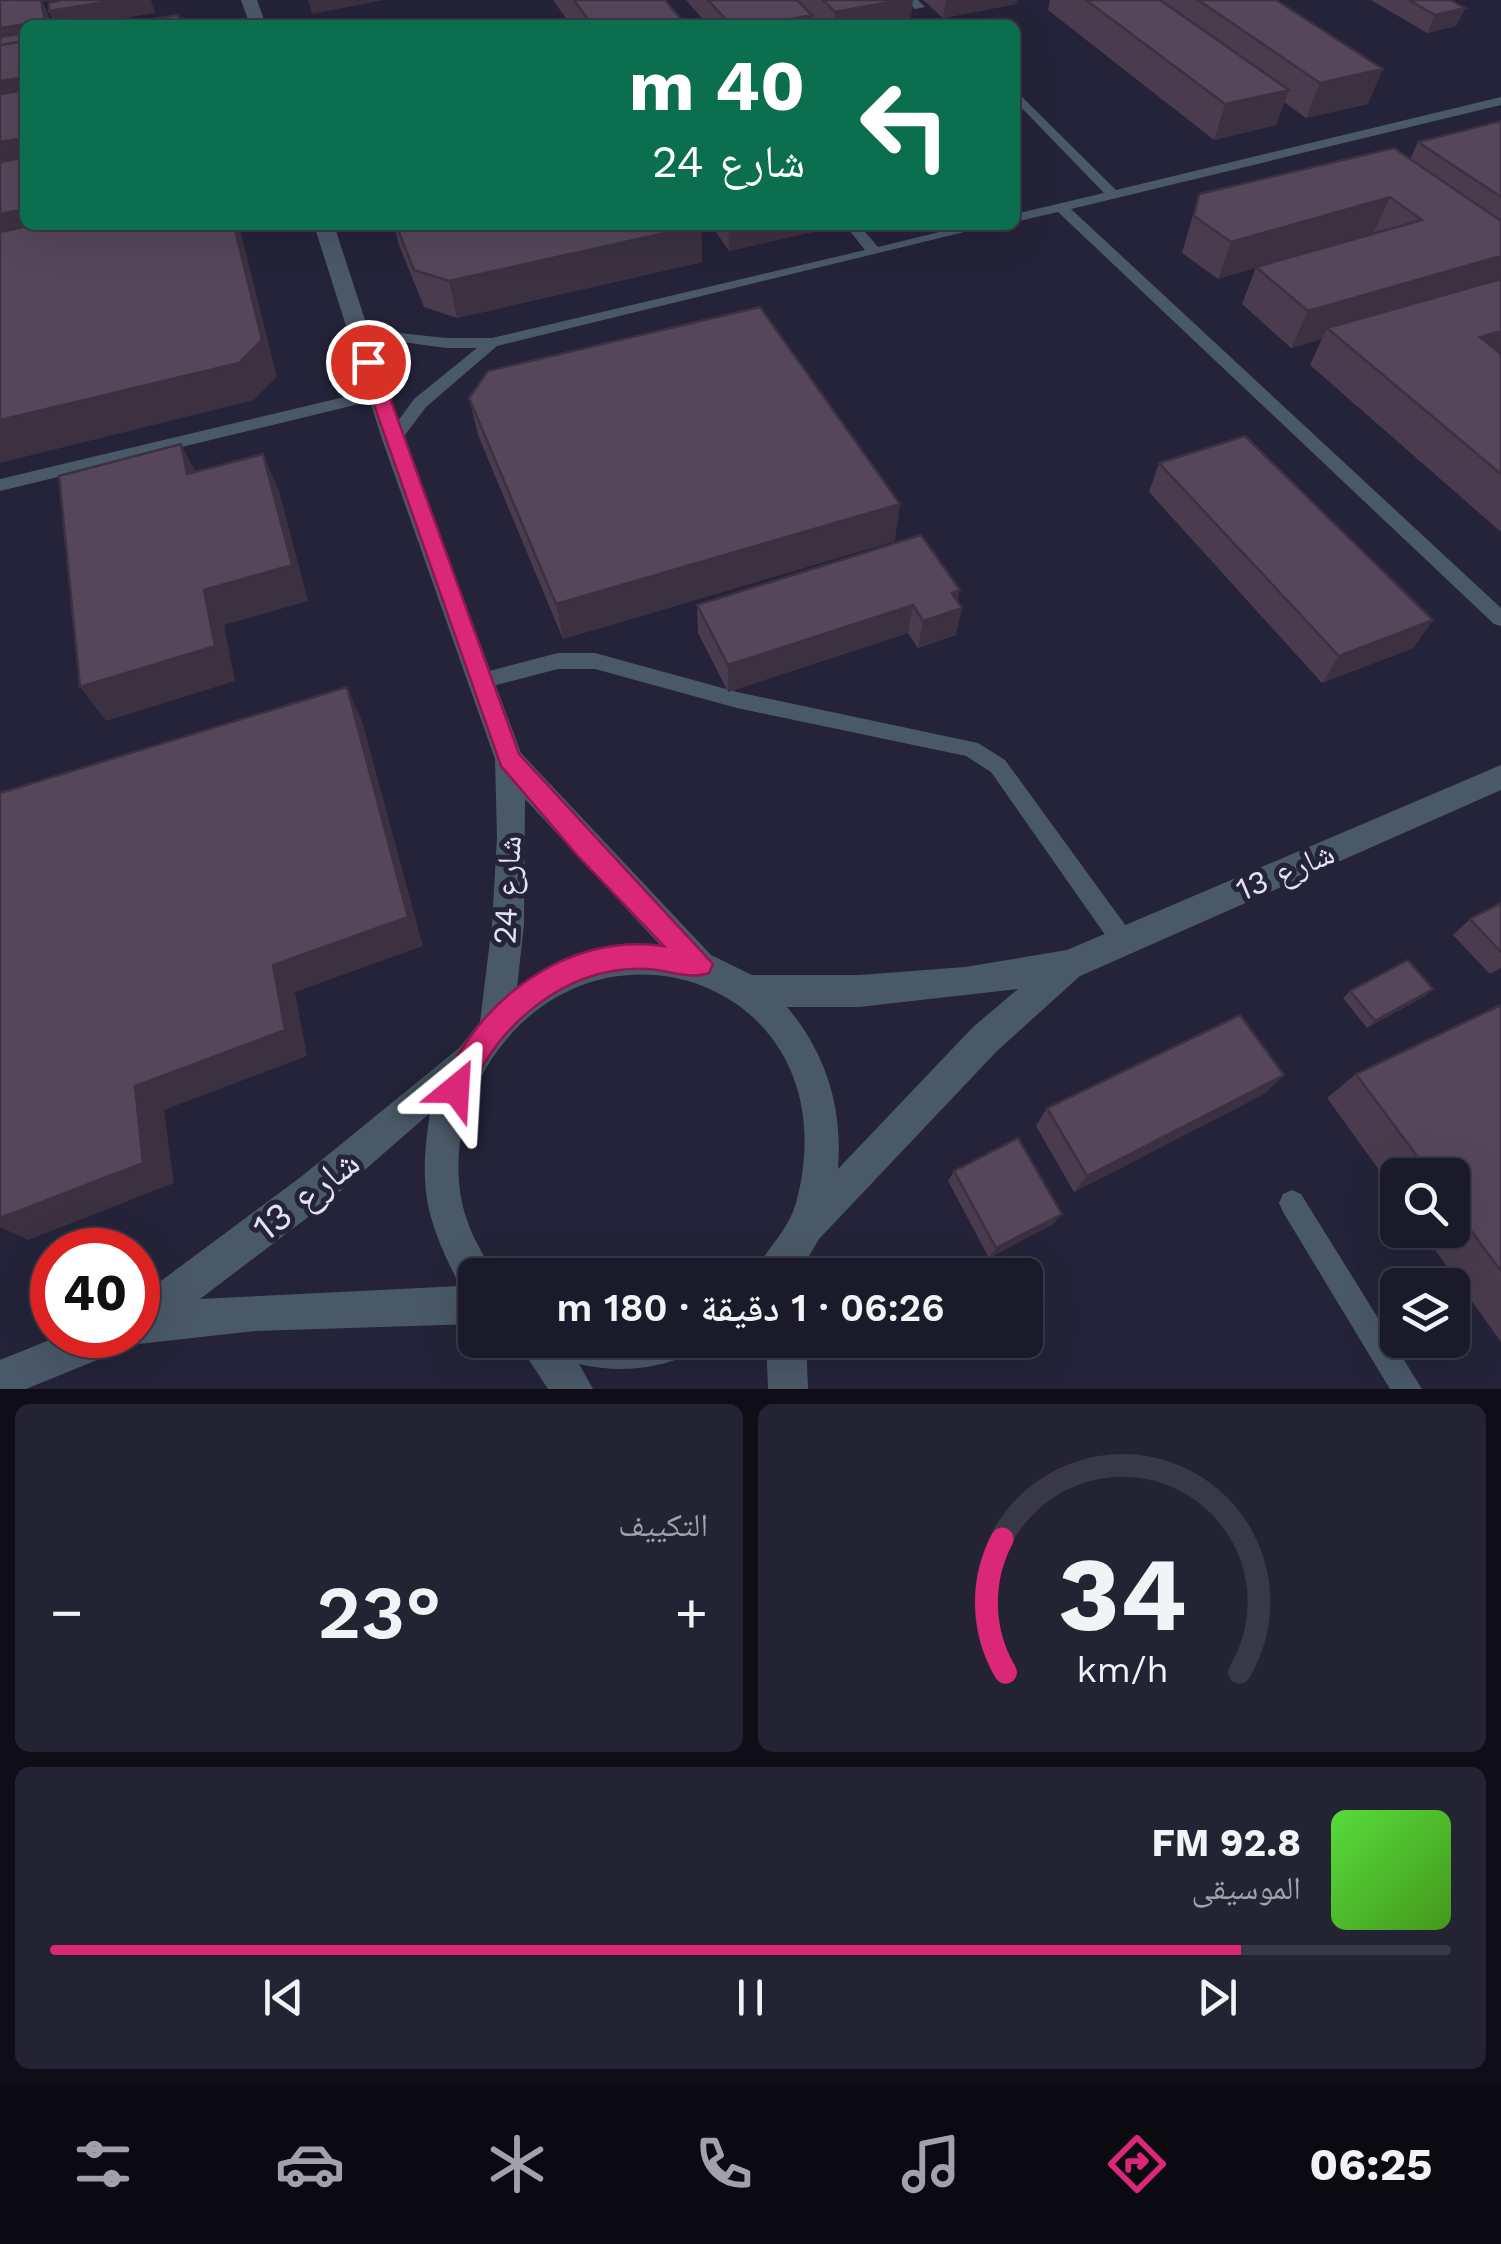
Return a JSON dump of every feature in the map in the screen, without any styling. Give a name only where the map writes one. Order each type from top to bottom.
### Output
[{"type":"street","name":"شارع 24","points":[[326,230],[393,439],[509,759],[511,855],[496,1021]]},
{"type":"street","name":"شارع 24","points":[[509,759],[602,865],[699,964]]},
{"type":"street","name":"شارع 13","points":[[808,1226],[985,1039],[1070,965],[1501,777]]},
{"type":"street","points":[[462,1258],[438,1185],[443,1119],[468,1058],[496,1021],[541,984],[592,963],[646,956],[699,964],[751,992],[792,1034],[817,1091],[823,1157],[808,1226],[789,1258]]},
{"type":"street","name":"شارع 13","points":[[751,992],[912,986],[1070,965]]},
{"type":"street","name":"شارع 13","points":[[160,1307],[369,1146],[468,1058]]},
{"type":"street","name":"شارع 13","points":[[160,1322],[255,1312],[458,1306]]},
{"type":"street","points":[[0,1380],[54,1358]]},
{"type":"street","points":[[550,1358],[573,1389]]},
{"type":"street","points":[[787,1358],[788,1389]]},
{"type":"lane","points":[[1020,99],[1114,194]]},
{"type":"lane","points":[[1020,217],[1501,101]]},
{"type":"lane","points":[[1061,207],[1501,620]]},
{"type":"lane","points":[[856,230],[875,252]]},
{"type":"lane","points":[[358,331],[446,343],[492,343],[965,230]]},
{"type":"lane","points":[[393,439],[442,382],[492,343]]},
{"type":"lane","points":[[0,484],[378,394]]},
{"type":"lane","points":[[481,681],[558,661],[595,660],[736,700],[971,749],[998,766],[1124,940]]},
{"type":"lane","points":[[1292,1203],[1407,1389]]},
{"type":"building","points":[[0,0],[41,0],[45,20],[20,20],[20,25],[0,28]]},
{"type":"building","points":[[118,0],[49,11],[49,3]]},
{"type":"building","points":[[574,0],[665,0],[682,20],[588,20]]},
{"type":"building","points":[[708,0],[797,0],[812,15],[786,20],[726,20]]},
{"type":"building","points":[[823,0],[901,0],[835,12]]},
{"type":"building","points":[[1086,0],[1160,0],[1289,90],[1225,104]]},
{"type":"building","points":[[1198,0],[1276,0],[1383,69],[1320,83]]},
{"type":"building","points":[[1409,0],[1450,0],[1465,8],[1435,15]]},
{"type":"building","points":[[178,15],[179,20],[148,20]]},
{"type":"building","points":[[20,34],[20,42],[0,45],[0,37]]},
{"type":"building","points":[[20,42],[20,78],[0,81],[0,45]]},
{"type":"building","points":[[20,91],[20,139],[0,142],[0,94]]},
{"type":"building","points":[[1501,121],[1501,197],[1418,142]]},
{"type":"building","points":[[1394,148],[1501,221],[1501,256],[1308,311],[1256,267],[1422,220],[1390,197],[1231,242],[1194,216],[1199,194]]},
{"type":"building","points":[[20,158],[20,210],[0,214],[0,162]]},
{"type":"building","points":[[20,228],[235,230],[262,340],[239,363],[0,420],[0,232]]},
{"type":"building","points":[[398,230],[678,230],[449,281],[414,270]]},
{"type":"building","points":[[1501,279],[1501,331],[1480,337],[1501,354],[1501,474],[1327,328]]},
{"type":"building","points":[[760,307],[900,504],[556,604],[469,398],[488,371]]},
{"type":"building","points":[[1245,436],[1433,620],[1339,656],[1159,463]]},
{"type":"building","points":[[181,444],[187,474],[263,454],[292,565],[204,590],[215,646],[80,687],[59,476]]},
{"type":"building","points":[[921,535],[960,590],[952,593],[962,608],[923,621],[913,605],[728,665],[697,605]]},
{"type":"building","points":[[347,687],[408,917],[273,965],[285,1030],[135,1086],[143,1163],[0,1218],[0,793]]},
{"type":"building","points":[[1501,903],[1501,952],[1470,919]]},
{"type":"building","points":[[1408,960],[1433,989],[1375,1021],[1350,991]]},
{"type":"building","points":[[1501,1005],[1501,1271],[1470,1229],[1470,1158],[1418,1158],[1356,1074]]},
{"type":"building","points":[[1240,1015],[1284,1075],[1087,1176],[1047,1108]]},
{"type":"building","points":[[1018,1138],[1062,1214],[996,1248],[954,1171]]},
{"type":"route","points":[[368,362],[509,759],[586,847],[699,964],[646,956],[592,963],[541,984],[496,1021],[468,1058],[456,1089]]}]
